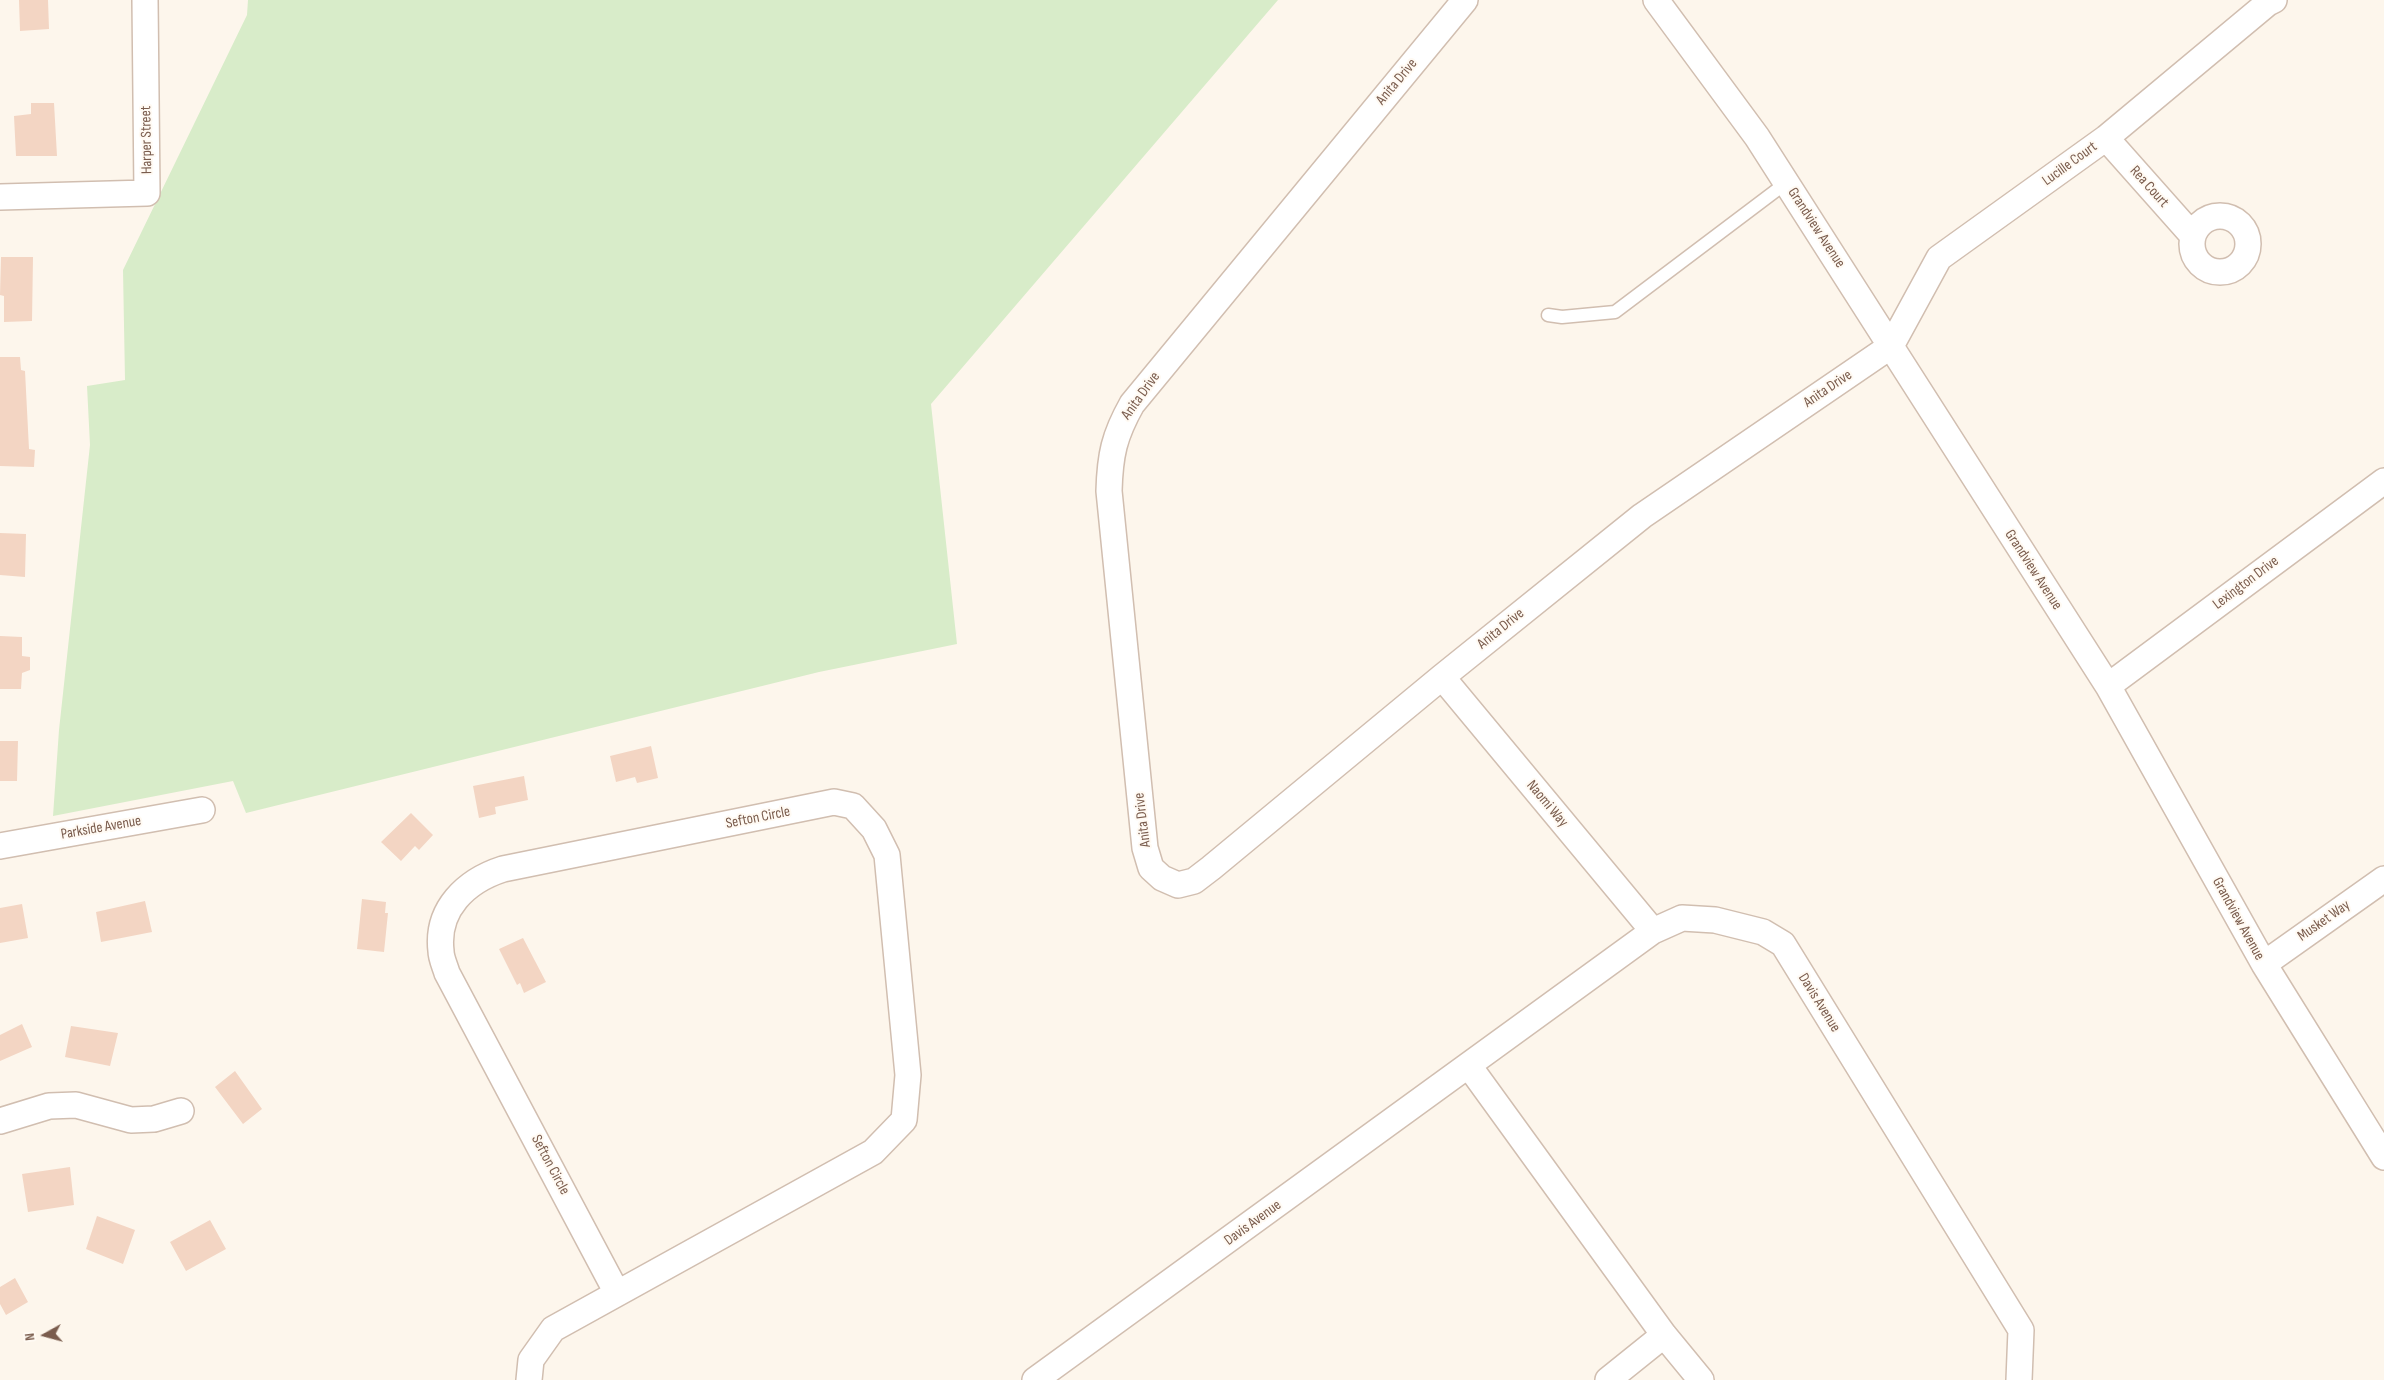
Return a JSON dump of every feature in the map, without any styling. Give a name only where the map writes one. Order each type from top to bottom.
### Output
[{"type":"street","name":"Harper Street","points":[[0,197],[147,193],[145,0]]},
{"type":"street","name":"Anita Drive","points":[[1465,0],[1132,404],[1119,426],[1110,458],[1109,491],[1145,848],[1151,868],[1162,878],[1178,885],[1194,881],[1442,677],[1642,516],[1891,346]]},
{"type":"street","name":"Grandview Avenue","points":[[1656,0],[1757,137],[2108,686],[2264,964],[2384,1157]]},
{"type":"street","name":"Lucille Court","points":[[1891,346],[1939,258],[2106,138],[2274,0]]},
{"type":"street","name":"Rea Court","points":[[2106,138],[2193,236]]},
{"type":"street","name":"Lexington Drive","points":[[2108,686],[2384,481]]},
{"type":"street","name":"Naomi Way","points":[[1442,677],[1653,932]]},
{"type":"street","name":"Sefton Circle","points":[[529,1380],[532,1360],[553,1329],[873,1152],[904,1120],[908,1075],[887,855],[874,829],[853,806],[834,802],[502,869],[485,875],[467,886],[450,904],[442,927],[440,950],[447,973],[618,1293]]},
{"type":"street","name":"Parkside Avenue","points":[[0,846],[202,810]]},
{"type":"street","name":"Musket Way","points":[[2264,964],[2384,879]]},
{"type":"street","name":"Davis Avenue","points":[[1040,1379],[1653,932],[1682,918],[1714,920],[1763,932],[1782,944],[2021,1330],[2019,1380]]},
{"type":"street","points":[[1470,1066],[1664,1335],[1701,1380]]},
{"type":"street","points":[[0,1120],[49,1106],[76,1105],[131,1120],[154,1119],[181,1111]]},
{"type":"street","points":[[1608,1380],[1664,1335]]},
{"type":"lane","points":[[1548,315],[1562,317],[1615,312],[1786,183]]},
{"type":"green space","points":[[248,0],[1278,0],[931,404],[957,644],[819,672],[246,813],[233,781],[53,816],[59,730],[90,445],[87,386],[125,380],[123,270],[247,15]]},
{"type":"building","points":[[19,0],[48,0],[49,29],[20,31]]},
{"type":"building","points":[[31,103],[54,103],[57,156],[16,156],[14,116],[31,114]]},
{"type":"building","points":[[1,257],[33,257],[32,321],[4,322],[4,296],[0,295]]},
{"type":"building","points":[[0,357],[20,357],[21,370],[25,371],[29,449],[35,450],[34,467],[0,466]]},
{"type":"building","points":[[0,533],[26,534],[25,577],[0,575]]},
{"type":"building","points":[[0,636],[22,637],[22,656],[30,657],[30,670],[22,673],[21,689],[0,689]]},
{"type":"building","points":[[0,741],[18,741],[17,781],[0,781]]},
{"type":"building","points":[[651,746],[658,778],[637,783],[635,777],[616,782],[610,756]]},
{"type":"building","points":[[524,776],[528,800],[495,807],[496,814],[479,818],[473,786]]},
{"type":"building","points":[[411,813],[433,835],[419,850],[415,846],[401,861],[381,842]]},
{"type":"building","points":[[362,899],[386,902],[385,913],[388,913],[384,952],[357,949]]},
{"type":"building","points":[[145,901],[152,932],[101,942],[96,912]]},
{"type":"building","points":[[22,904],[28,938],[0,943],[0,908]]},
{"type":"building","points":[[523,938],[546,982],[524,993],[520,983],[517,985],[499,949]]},
{"type":"building","points":[[22,1024],[32,1047],[0,1061],[0,1035]]},
{"type":"building","points":[[71,1026],[118,1033],[110,1066],[65,1057]]},
{"type":"building","points":[[235,1071],[262,1109],[243,1124],[215,1087]]},
{"type":"building","points":[[70,1167],[74,1205],[28,1212],[22,1174]]},
{"type":"building","points":[[97,1216],[135,1230],[123,1264],[86,1249]]},
{"type":"building","points":[[210,1220],[226,1249],[186,1271],[170,1242]]},
{"type":"building","points":[[15,1278],[28,1302],[6,1315],[0,1304],[0,1287]]}]
